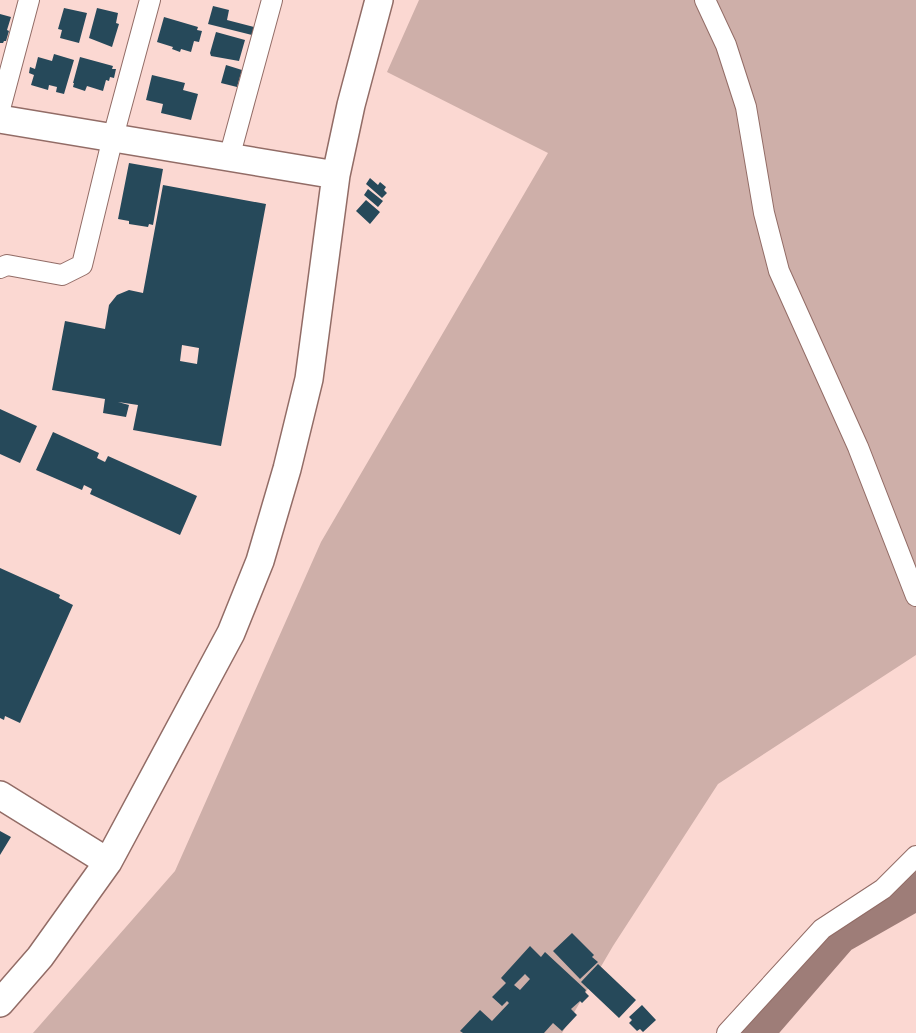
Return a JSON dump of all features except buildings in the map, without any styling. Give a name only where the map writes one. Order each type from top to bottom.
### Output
[{"type":"street","points":[[0,109],[29,0]]},
{"type":"street","points":[[0,268],[7,265],[62,274],[82,265],[150,0]]},
{"type":"street","points":[[229,158],[272,0]]},
{"type":"street","points":[[0,1003],[40,957],[108,862],[231,633],[260,561],[287,469],[309,379],[336,175],[351,105],[380,0]]},
{"type":"street","points":[[705,0],[726,45],[746,107],[764,213],[779,271],[858,447],[916,596]]},
{"type":"street","points":[[0,119],[336,175]]},
{"type":"street","points":[[0,795],[108,862]]},
{"type":"street","points":[[727,1033],[822,929],[883,889],[916,856]]},
{"type":"shaded area","points":[[419,0],[916,0],[916,655],[718,784],[613,946],[562,1033],[33,1033],[175,871],[321,542],[548,153],[387,72]]},
{"type":"waterway","points":[[754,1033],[839,935],[916,891]]}]
